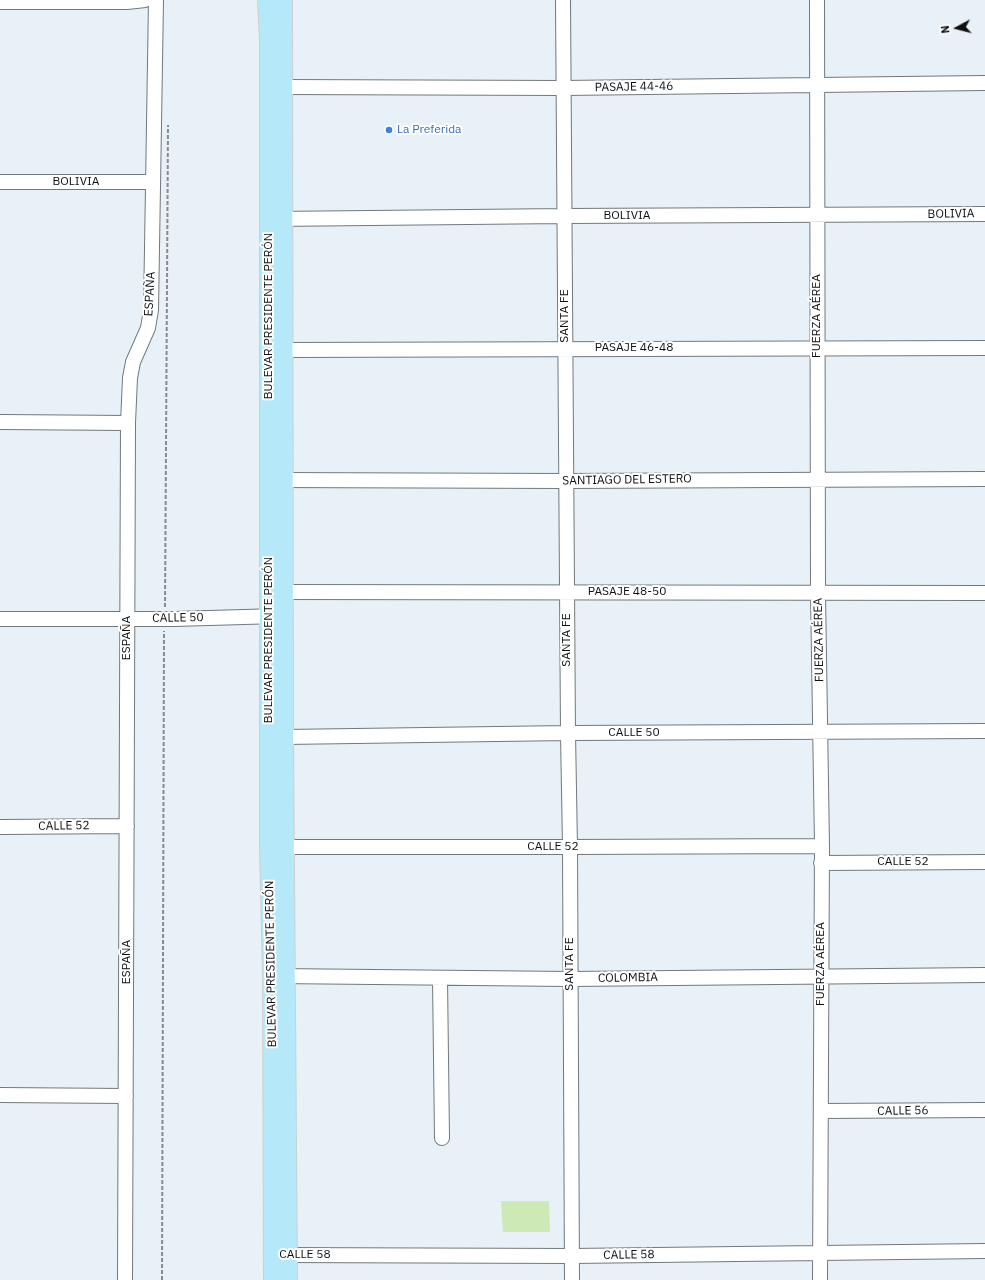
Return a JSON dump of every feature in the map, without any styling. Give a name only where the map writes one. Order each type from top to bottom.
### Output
[{"type":"main road","name":"BULEVAR PRESIDENTE PERÓN","points":[[267,0],[283,350],[276,480]]},
{"type":"main road","name":"BULEVAR PRESIDENTE PERÓN","points":[[279,976],[270,847],[276,616],[276,219],[283,87],[283,0]]},
{"type":"main road","name":"BULEVAR PRESIDENTE PERÓN","points":[[276,616],[284,737],[285,847],[279,976],[281,1255],[288,1280]]},
{"type":"main road","name":"BULEVAR PRESIDENTE PERÓN","points":[[273,1280],[281,1255]]},
{"type":"street","points":[[0,2],[127,2],[145,0]]},
{"type":"street","name":"ESPAÑA","points":[[125,1280],[128,423],[130,378],[133,362],[148,328],[151,310],[156,0]]},
{"type":"street","name":"SANTA FE","points":[[563,0],[572,1280]]},
{"type":"street","name":"FUERZA AÉREA","points":[[817,0],[817,479],[822,846],[820,1280]]},
{"type":"street","name":"PASAJE 44-46","points":[[283,87],[563,88],[985,83]]},
{"type":"street","name":"BOLIVIA","points":[[0,182],[152,182]]},
{"type":"street","name":"BOLIVIA","points":[[276,219],[985,214]]},
{"type":"street","name":"PASAJE 46-48","points":[[283,350],[985,348]]},
{"type":"street","points":[[0,422],[128,423]]},
{"type":"street","name":"SANTIAGO DEL ESTERO","points":[[276,480],[566,481],[985,479]]},
{"type":"street","name":"PASAJE 48-50","points":[[276,592],[985,593]]},
{"type":"street","name":"CALLE 50","points":[[0,619],[164,619],[276,616]]},
{"type":"street","name":"CALLE 50","points":[[284,737],[568,733],[985,731]]},
{"type":"street","name":"CALLE 52","points":[[0,827],[127,826]]},
{"type":"street","name":"CALLE 52","points":[[285,847],[570,848],[822,846]]},
{"type":"street","name":"CALLE 52","points":[[822,863],[985,862]]},
{"type":"street","name":"COLOMBIA","points":[[279,976],[570,979],[985,975]]},
{"type":"street","points":[[440,978],[442,1138]]},
{"type":"street","points":[[0,1095],[126,1096]]},
{"type":"street","name":"CALLE 56","points":[[821,1111],[985,1110]]},
{"type":"street","name":"CALLE 58","points":[[281,1255],[572,1256],[985,1251]]},
{"type":"path","points":[[162,1280],[164,619],[168,119]]},
{"type":"green space","points":[[501,1201],[549,1201],[550,1232],[503,1232]]},
{"type":"place","name":"La Preferida","points":[[389,130]]}]
